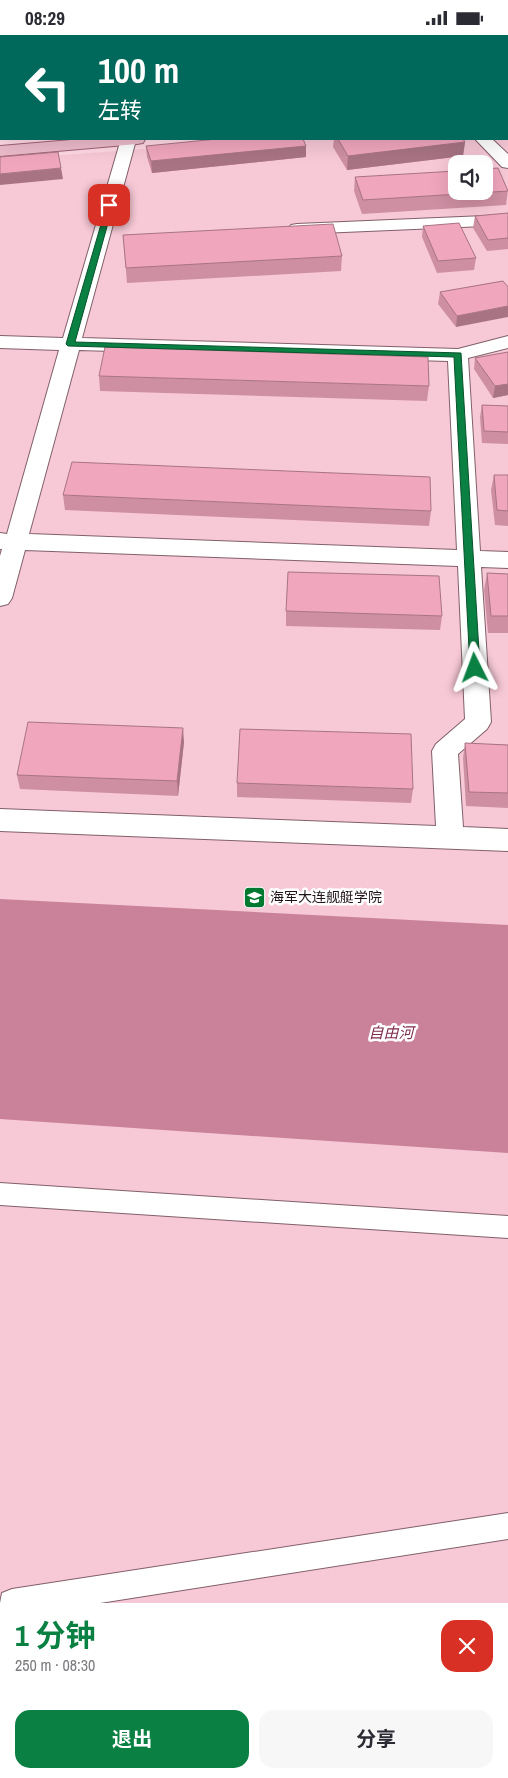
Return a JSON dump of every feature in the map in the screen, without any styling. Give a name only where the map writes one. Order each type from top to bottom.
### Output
[{"type":"main road","points":[[0,151],[121,140]]},
{"type":"street","points":[[0,598],[8,541],[70,344],[110,238],[132,140]]},
{"type":"street","points":[[484,140],[508,163]]},
{"type":"street","points":[[279,230],[508,220]]},
{"type":"street","points":[[0,342],[458,355],[508,342]]},
{"type":"street","points":[[450,837],[445,751],[478,722],[458,355]]},
{"type":"street","points":[[8,541],[508,560]]},
{"type":"street","points":[[0,821],[508,839]]},
{"type":"lane","points":[[0,1194],[508,1227]]},
{"type":"lane","points":[[12,1603],[508,1526]]},
{"type":"shaded area","name":"海军大连舰艇学院","points":[[260,140],[508,140],[508,1603],[0,1603],[0,160]]},
{"type":"water","name":"自由河","points":[[0,899],[508,925],[508,1153],[0,1119]]},
{"type":"building","points":[[207,140],[303,140],[306,146],[151,161],[146,146]]},
{"type":"building","points":[[339,140],[464,140],[465,142],[348,156]]},
{"type":"building","points":[[58,152],[61,168],[0,174],[0,157]]},
{"type":"building","points":[[493,168],[498,168],[508,191],[493,192]]},
{"type":"building","points":[[448,171],[448,195],[363,200],[355,177]]},
{"type":"building","points":[[508,213],[508,238],[488,240],[475,216]]},
{"type":"building","points":[[459,223],[476,258],[438,261],[423,226]]},
{"type":"building","points":[[333,224],[342,256],[126,268],[123,235]]},
{"type":"building","points":[[503,281],[508,287],[508,306],[457,316],[440,292]]},
{"type":"building","points":[[105,347],[428,357],[429,386],[99,376]]},
{"type":"building","points":[[508,352],[508,384],[495,386],[475,358]]},
{"type":"building","points":[[482,405],[508,406],[508,432],[484,431]]},
{"type":"building","points":[[72,462],[430,477],[431,511],[63,495]]},
{"type":"building","points":[[494,475],[508,475],[508,511],[497,510]]},
{"type":"building","points":[[288,572],[439,576],[442,616],[286,611]]},
{"type":"building","points":[[487,573],[508,574],[508,616],[491,616]]},
{"type":"building","points":[[28,722],[183,728],[177,781],[17,775]]},
{"type":"building","points":[[240,729],[411,734],[413,789],[237,783]]},
{"type":"building","points":[[465,743],[508,745],[508,793],[469,792]]},
{"type":"place","name":"海军大连舰艇学院","points":[[254,897]]},
{"type":"route","points":[[109,205],[70,344],[458,355],[475,668]]}]
